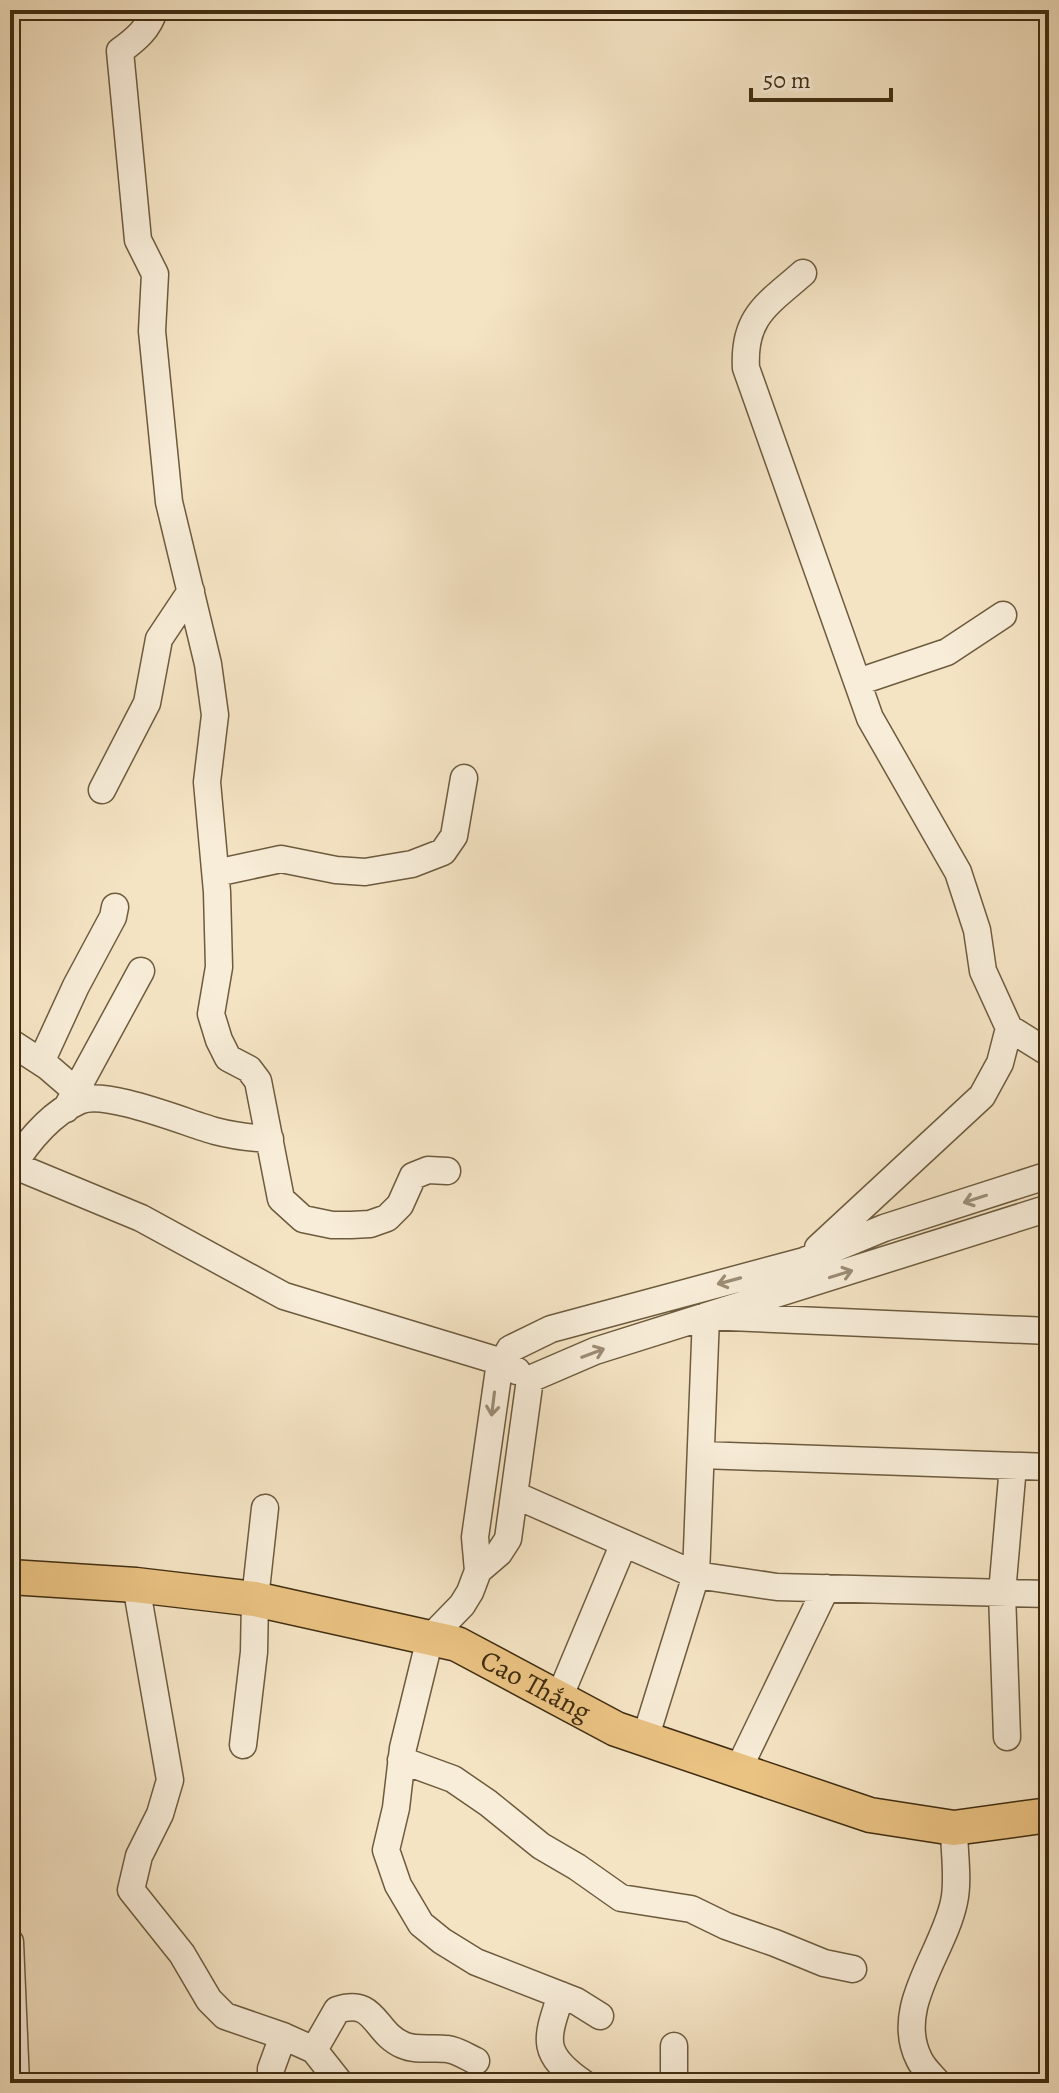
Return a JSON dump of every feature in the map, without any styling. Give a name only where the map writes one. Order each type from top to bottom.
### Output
[{"type":"main road","name":"Cao Thắng","points":[[10,1577],[136,1585],[255,1599],[457,1644],[616,1729],[870,1815],[954,1828],[1049,1815]]},
{"type":"street","points":[[154,10],[151,21],[143,31],[120,51],[138,240],[155,274],[152,331],[169,502],[208,664],[215,715],[207,782],[216,873],[219,967],[211,1014],[228,1058],[249,1069],[258,1081],[281,1199],[303,1219],[332,1225],[370,1224],[387,1218],[400,1205],[413,1176],[428,1170],[447,1171]]},
{"type":"street","points":[[803,273],[756,315],[745,347],[746,368],[870,718],[958,872],[977,930],[983,971],[1009,1028],[1049,1053]]},
{"type":"street","points":[[102,790],[147,703],[159,639],[191,591]]},
{"type":"street","points":[[858,682],[947,652],[1003,615]]},
{"type":"street","points":[[216,873],[281,859],[336,870],[365,872],[412,864],[443,852],[454,836],[464,778]]},
{"type":"street","points":[[41,1062],[76,986],[113,917],[115,907]]},
{"type":"street","points":[[141,971],[71,1100],[14,1157],[141,1218],[284,1296],[502,1362],[530,1379]]},
{"type":"street","points":[[804,1261],[982,1096],[1000,1063],[1009,1028]]},
{"type":"street","points":[[10,1042],[41,1062],[71,1100]]},
{"type":"street","points":[[71,1100],[122,1101],[214,1131],[244,1138],[270,1139]]},
{"type":"street","points":[[600,2016],[561,1995],[476,1962],[442,1941],[421,1924],[398,1885],[386,1850],[396,1808],[401,1760],[430,1638],[462,1605],[478,1571],[475,1537],[502,1362],[510,1349],[551,1329],[804,1261],[884,1228],[1049,1175]]},
{"type":"street","points":[[530,1379],[595,1351],[1049,1208]]},
{"type":"street","points":[[706,1316],[1049,1331]]},
{"type":"street","points":[[645,1739],[696,1575],[706,1316]]},
{"type":"street","points":[[478,1571],[499,1553],[508,1539],[530,1379]]},
{"type":"street","points":[[701,1455],[1049,1467]]},
{"type":"street","points":[[1007,1737],[1002,1593],[1013,1466]]},
{"type":"street","points":[[515,1495],[696,1575],[777,1587],[1049,1594]]},
{"type":"street","points":[[243,1745],[265,1508]]},
{"type":"street","points":[[559,1698],[624,1543]]},
{"type":"street","points":[[136,1585],[170,1780],[160,1814],[139,1856],[131,1890],[182,1954],[209,2000],[225,2016],[314,2050],[340,2083]]},
{"type":"street","points":[[738,1770],[826,1588]]},
{"type":"street","points":[[401,1760],[453,1779],[541,1846],[621,1898],[691,1909],[726,1926],[824,1963],[853,1969]]},
{"type":"street","points":[[938,2083],[919,2061],[910,2031],[916,1996],[941,1945],[955,1900],[954,1828]]},
{"type":"street","points":[[10,1942],[16,2083]]},
{"type":"street","points":[[561,1995],[547,2036],[552,2054],[583,2083]]},
{"type":"street","points":[[314,2050],[337,2010],[351,2005],[367,2010],[400,2044],[410,2048],[451,2049],[476,2061]]},
{"type":"street","points":[[271,2083],[271,2069],[283,2036]]},
{"type":"street","points":[[674,2046],[674,2083]]}]
